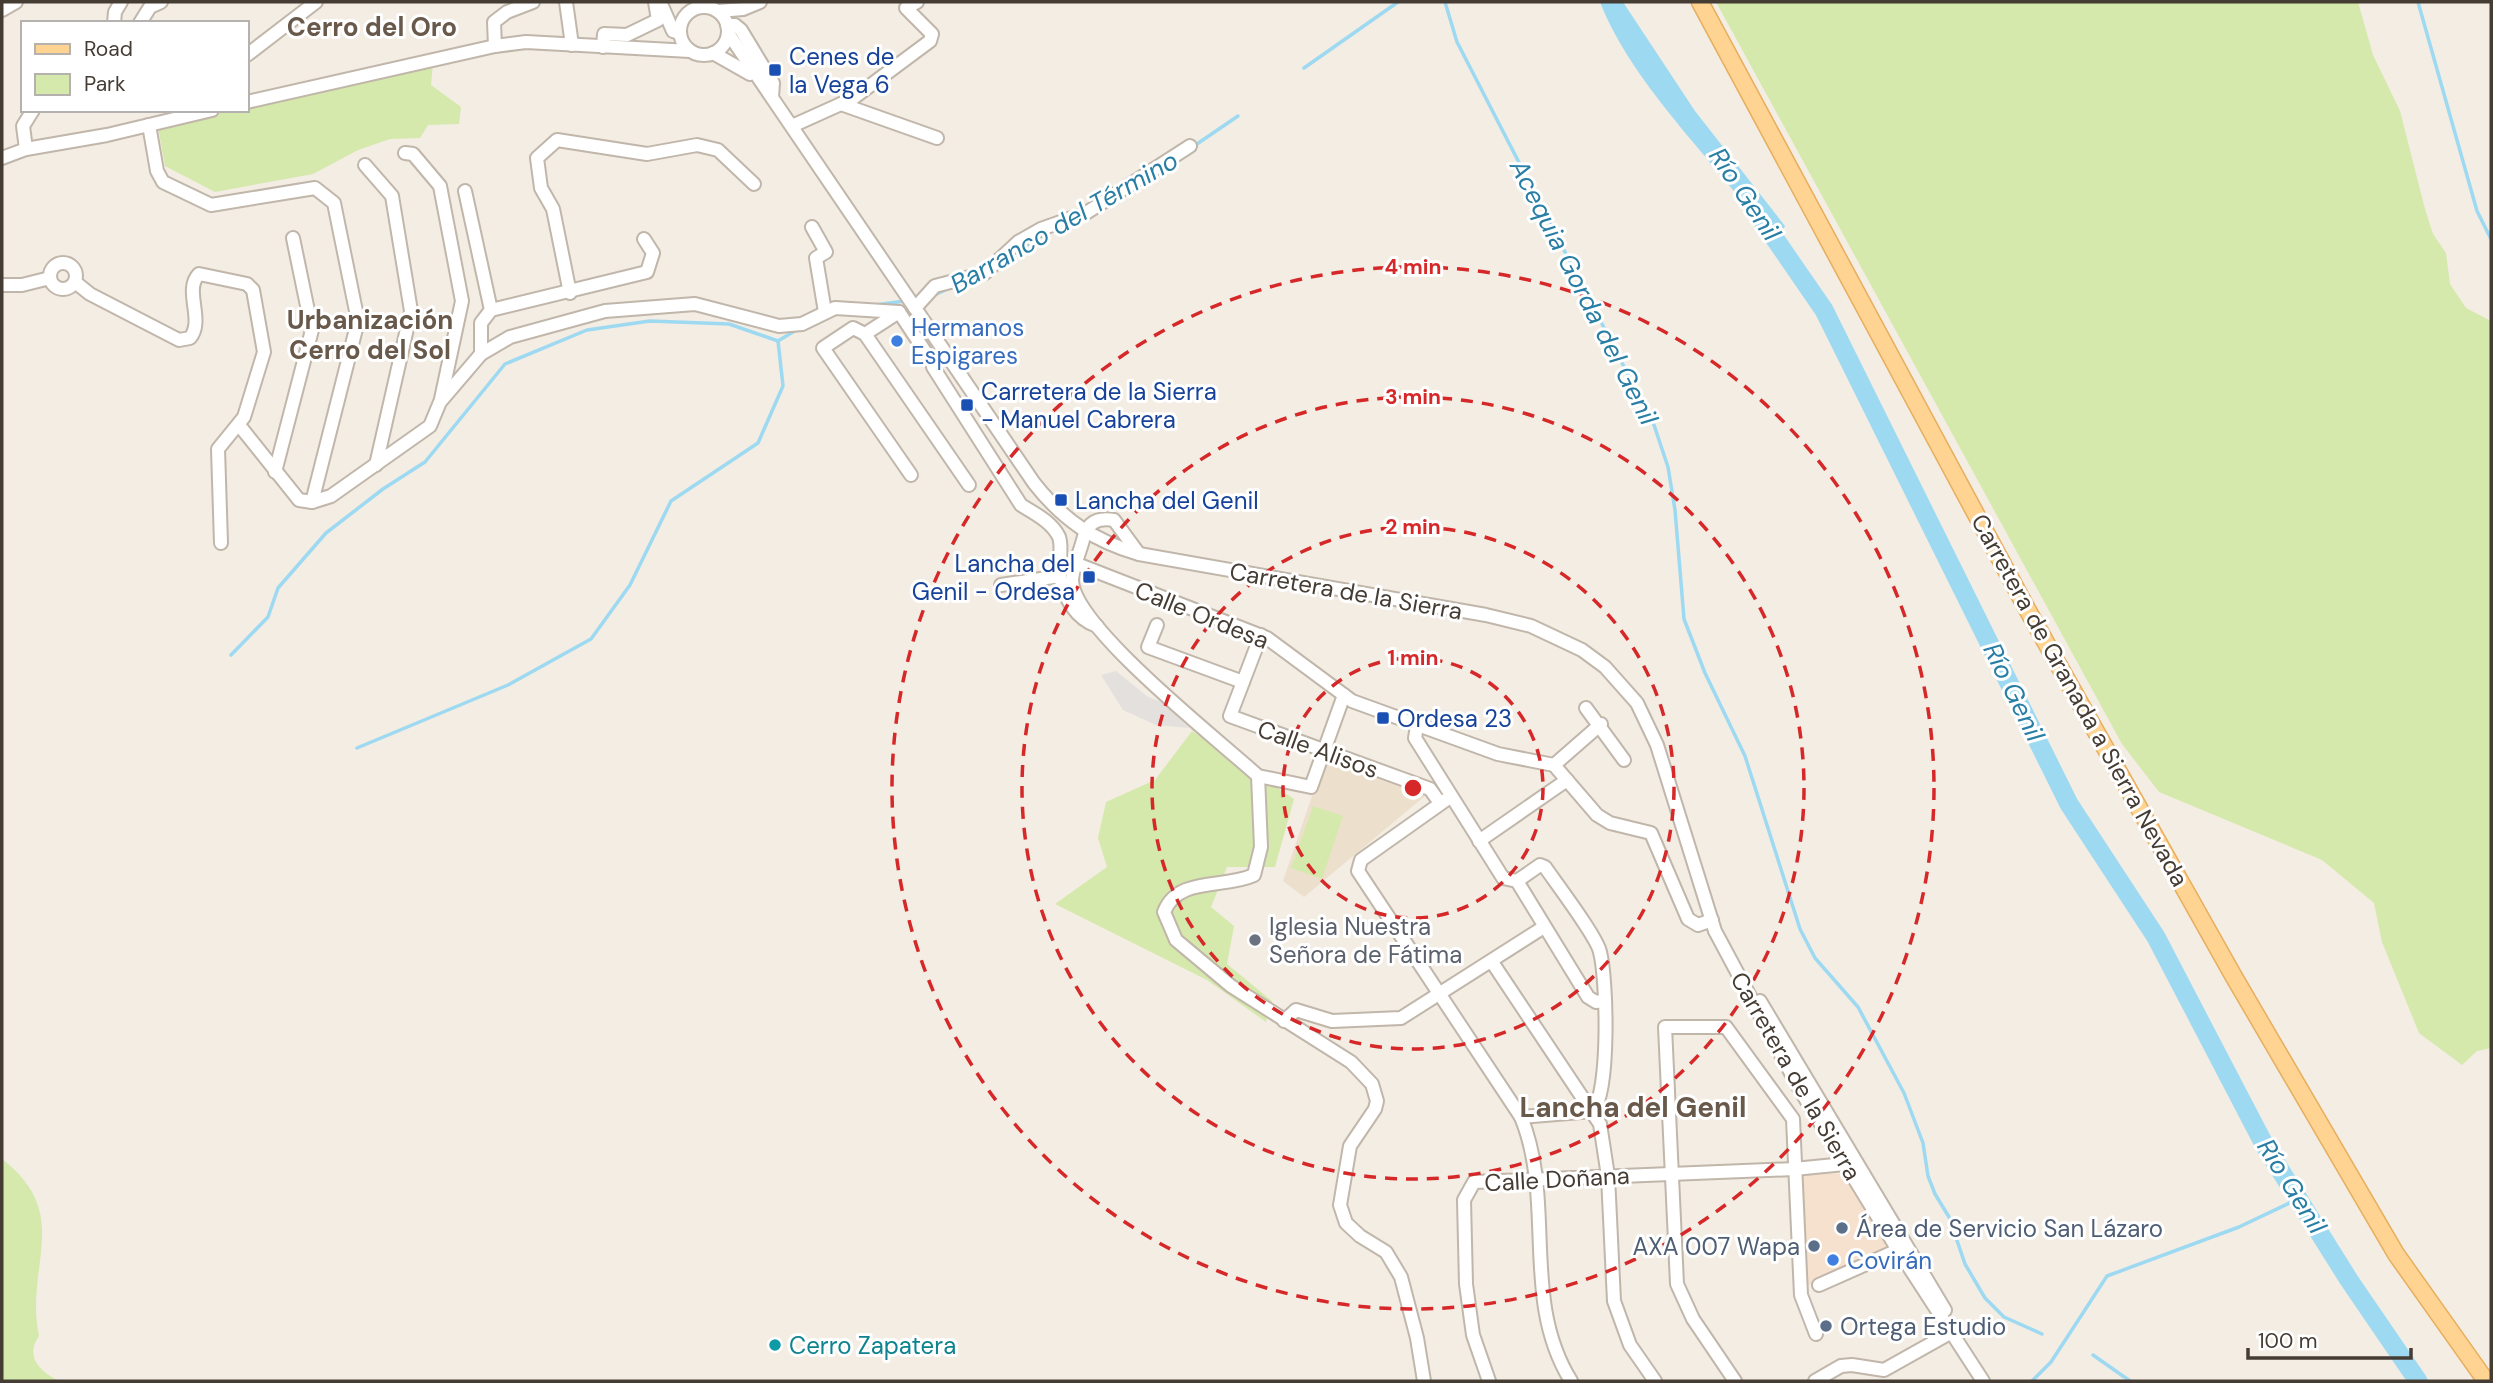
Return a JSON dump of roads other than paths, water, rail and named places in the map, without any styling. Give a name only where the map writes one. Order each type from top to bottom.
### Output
[{"type":"main road","name":"Carretera de Granada a Sierra Nevada","points":[[1700,2],[2027,608],[2228,965],[2396,1254],[2486,1381]]},
{"type":"street","points":[[2,10],[16,2]]},
{"type":"street","points":[[114,21],[115,12],[121,2]]},
{"type":"street","points":[[140,21],[150,7],[161,2]]},
{"type":"street","points":[[248,54],[316,2]]},
{"type":"street","points":[[495,46],[494,22],[507,12],[533,2]]},
{"type":"street","points":[[566,2],[572,45]]},
{"type":"street","points":[[603,47],[604,34],[627,35],[658,20],[655,2]]},
{"type":"street","points":[[662,2],[663,13],[673,31],[679,34],[690,51]]},
{"type":"street","points":[[248,102],[495,46],[526,42],[650,48],[690,51],[700,55],[713,53],[722,46],[727,27],[743,9],[760,2]]},
{"type":"street","points":[[792,126],[841,104],[930,41],[932,34],[906,8],[917,2]]},
{"type":"street","points":[[712,7],[727,27],[756,78],[772,97]]},
{"type":"street","points":[[650,48],[679,34],[686,8],[743,9]]},
{"type":"street","points":[[727,27],[735,25],[741,30],[773,83],[772,97]]},
{"type":"street","points":[[713,53],[756,78]]},
{"type":"street","name":"Carretera de la Sierra","points":[[772,97],[1054,509],[1085,532],[1139,554],[1486,615],[1531,626],[1582,650],[1623,685],[1646,720],[1714,931],[1753,1005],[1845,1164],[1950,1333],[1980,1376]]},
{"type":"street","points":[[841,104],[937,138]]},
{"type":"street","points":[[26,149],[23,126],[32,112]]},
{"type":"street","points":[[2,158],[26,149],[204,112]]},
{"type":"street","points":[[149,125],[157,171],[163,182],[211,205],[315,188],[334,203],[358,321],[312,502]]},
{"type":"street","points":[[570,293],[553,209],[541,188],[537,158],[557,140],[647,154],[696,145],[719,150],[754,184]]},
{"type":"street","points":[[440,402],[481,354],[510,337],[605,311],[695,304],[779,326],[802,324],[835,308],[899,312],[915,309],[935,286],[985,273],[1018,242],[1041,229],[1086,213],[1190,146]]},
{"type":"street","points":[[239,425],[299,500],[312,502],[331,496],[430,426],[440,402],[462,301],[440,186],[414,154],[405,153]]},
{"type":"street","points":[[365,164],[392,196],[411,311],[376,465]]},
{"type":"street","points":[[465,191],[491,310]]},
{"type":"street","points":[[812,227],[826,252],[816,258],[825,312]]},
{"type":"street","points":[[275,472],[312,330],[293,237]]},
{"type":"street","points":[[481,354],[481,323],[491,310],[570,293],[647,272],[653,253],[644,239]]},
{"type":"street","points":[[63,263],[74,269],[75,282],[70,288],[61,290],[54,286],[50,278],[52,270],[63,263]]},
{"type":"street","points":[[75,282],[90,294],[173,338],[183,340],[192,335],[196,328],[193,284],[195,276],[203,274],[251,287],[256,295],[265,346],[239,425],[222,442],[217,454],[221,543]]},
{"type":"street","points":[[2,285],[22,285],[50,278]]},
{"type":"street","points":[[865,334],[899,312]]},
{"type":"street","points":[[899,312],[1021,505],[1043,518],[1059,537],[1060,576],[1076,614],[1083,621],[1098,626]]},
{"type":"street","points":[[911,475],[823,348],[853,328],[865,334],[969,485]]},
{"type":"street","points":[[1139,554],[1114,520],[1097,520],[1085,532],[1072,582],[1076,594],[1098,626],[1129,660],[1258,776],[1311,788],[1344,695]]},
{"type":"street","name":"Calle Ordesa","points":[[1077,564],[1261,635],[1352,701],[1499,754],[1555,765]]},
{"type":"street","points":[[1001,586],[1060,576]]},
{"type":"street","points":[[1157,625],[1148,647],[1243,682],[1261,635]]},
{"type":"street","name":"Calle Alisos","points":[[1243,682],[1230,716],[1430,789],[1445,800]]},
{"type":"street","points":[[1586,708],[1601,724],[1625,760]]},
{"type":"street","points":[[1601,724],[1555,765],[1584,802],[1610,824],[1651,833],[1688,919],[1698,925],[1712,920]]},
{"type":"street","points":[[1417,726],[1415,737],[1445,800],[1479,841],[1503,878],[1517,881],[1540,865],[1545,867],[1600,950],[1605,1032],[1603,1084],[1593,1111]]},
{"type":"street","points":[[1258,776],[1261,847],[1254,875],[1237,883],[1191,886],[1169,899],[1164,912],[1176,940],[1231,986],[1351,1062],[1364,1074],[1376,1092],[1377,1101],[1372,1115],[1356,1136],[1345,1161],[1340,1205],[1346,1223],[1360,1236],[1387,1252],[1401,1277],[1417,1338],[1424,1381]]},
{"type":"street","points":[[1479,841],[1567,780]]},
{"type":"street","points":[[1445,800],[1358,865],[1358,871],[1521,1117],[1531,1144],[1543,1307],[1555,1351],[1571,1381]]},
{"type":"street","points":[[1517,881],[1588,997],[1596,1002],[1604,1001]]},
{"type":"street","name":"Carretera de la Sierra","points":[[1712,920],[1975,1361],[1980,1376]]},
{"type":"street","points":[[1284,1021],[1296,1010],[1332,1021],[1401,1018],[1544,927]]},
{"type":"street","points":[[1492,962],[1593,1111],[1605,1143],[1614,1301],[1630,1345],[1655,1381]]},
{"type":"street","points":[[1735,1381],[1693,1320],[1677,1284],[1665,1027],[1726,1027],[1793,1119],[1794,1169],[1816,1335]]},
{"type":"street","points":[[1824,1107],[1828,1125],[1843,1151],[1845,1164],[1856,1171],[1868,1191],[1881,1203]]},
{"type":"street","points":[[1521,1117],[1593,1111]]},
{"type":"street","name":"Calle Doñana","points":[[1489,1381],[1468,1311],[1464,1200],[1469,1186],[1480,1179],[1794,1169],[1845,1164]]},
{"type":"street","points":[[1810,1290],[1898,1250]]},
{"type":"street","points":[[1815,1381],[1841,1366],[1884,1370],[1950,1333]]},
{"type":"water","points":[[1600,2],[1623,2],[1695,111],[1785,226],[1775,245],[1656,97],[1615,34]]},
{"type":"waterway","name":"Barranco del Término","points":[[1304,68],[1398,2]]},
{"type":"waterway","name":"Acequia Gorda del Genil","points":[[1445,2],[1457,42],[1654,425],[1668,467],[1675,510],[1684,619],[1705,673],[1745,756],[1800,929],[1815,958],[1858,1007],[1904,1093],[1923,1143],[1928,1176],[1935,1194],[1949,1217],[1965,1264],[1985,1298],[2004,1317],[2042,1334]]},
{"type":"waterway","points":[[2418,2],[2477,211],[2491,239]]},
{"type":"waterway","name":"Barranco del Término","points":[[1194,146],[1238,116]]},
{"type":"waterway","name":"Río Genil","points":[[1762,220],[1824,310],[2069,804],[2156,937],[2265,1146],[2349,1280],[2418,1381]]},
{"type":"waterway","name":"Barranco del Término","points":[[1017,251],[1049,232]]},
{"type":"waterway","name":"Barranco del Término","points":[[930,297],[952,287]]},
{"type":"waterway","name":"Barranco del Término","points":[[875,305],[905,301]]},
{"type":"waterway","name":"Barranco del Término","points":[[231,655],[268,617],[278,588],[326,533],[383,489],[425,462],[505,364],[587,330],[650,321],[729,324],[778,341],[798,329]]},
{"type":"waterway","points":[[357,748],[508,685],[591,639],[630,585],[671,501],[758,443],[783,386],[778,341]]},
{"type":"waterway","points":[[2032,1381],[2051,1362],[2107,1276],[2239,1227],[2298,1199]]},
{"type":"waterway","name":"Acequia Gorda del Genil","points":[[2093,1355],[2130,1381]]},
{"type":"place","name":"Cenes de la Vega 6","points":[[775,70]]},
{"type":"place","name":"Hermanos Espigares","points":[[897,341]]},
{"type":"place","name":"Carretera de la Sierra - Manuel Cabrera","points":[[967,405]]},
{"type":"place","name":"Lancha del Genil","points":[[1061,500]]},
{"type":"place","name":"Lancha del Genil - Ordesa","points":[[1089,577]]},
{"type":"place","name":"Ordesa 23","points":[[1383,718]]},
{"type":"place","name":"Iglesia Nuestra Señora de Fátima","points":[[1255,940]]},
{"type":"place","name":"Área de Servicio San Lázaro","points":[[1842,1228]]},
{"type":"place","name":"AXA 007 Wapa","points":[[1814,1246]]},
{"type":"place","name":"Covirán","points":[[1833,1260]]},
{"type":"place","name":"Ortega Estudio","points":[[1826,1326]]},
{"type":"place","name":"Cerro Zapatera","points":[[775,1345]]},
{"type":"district","name":"Cerro del Oro","points":[[372,27]]},
{"type":"district","name":"Urbanización Cerro del Sol","points":[[370,335]]},
{"type":"district","name":"Lancha del Genil","points":[[1633,1107]]}]
